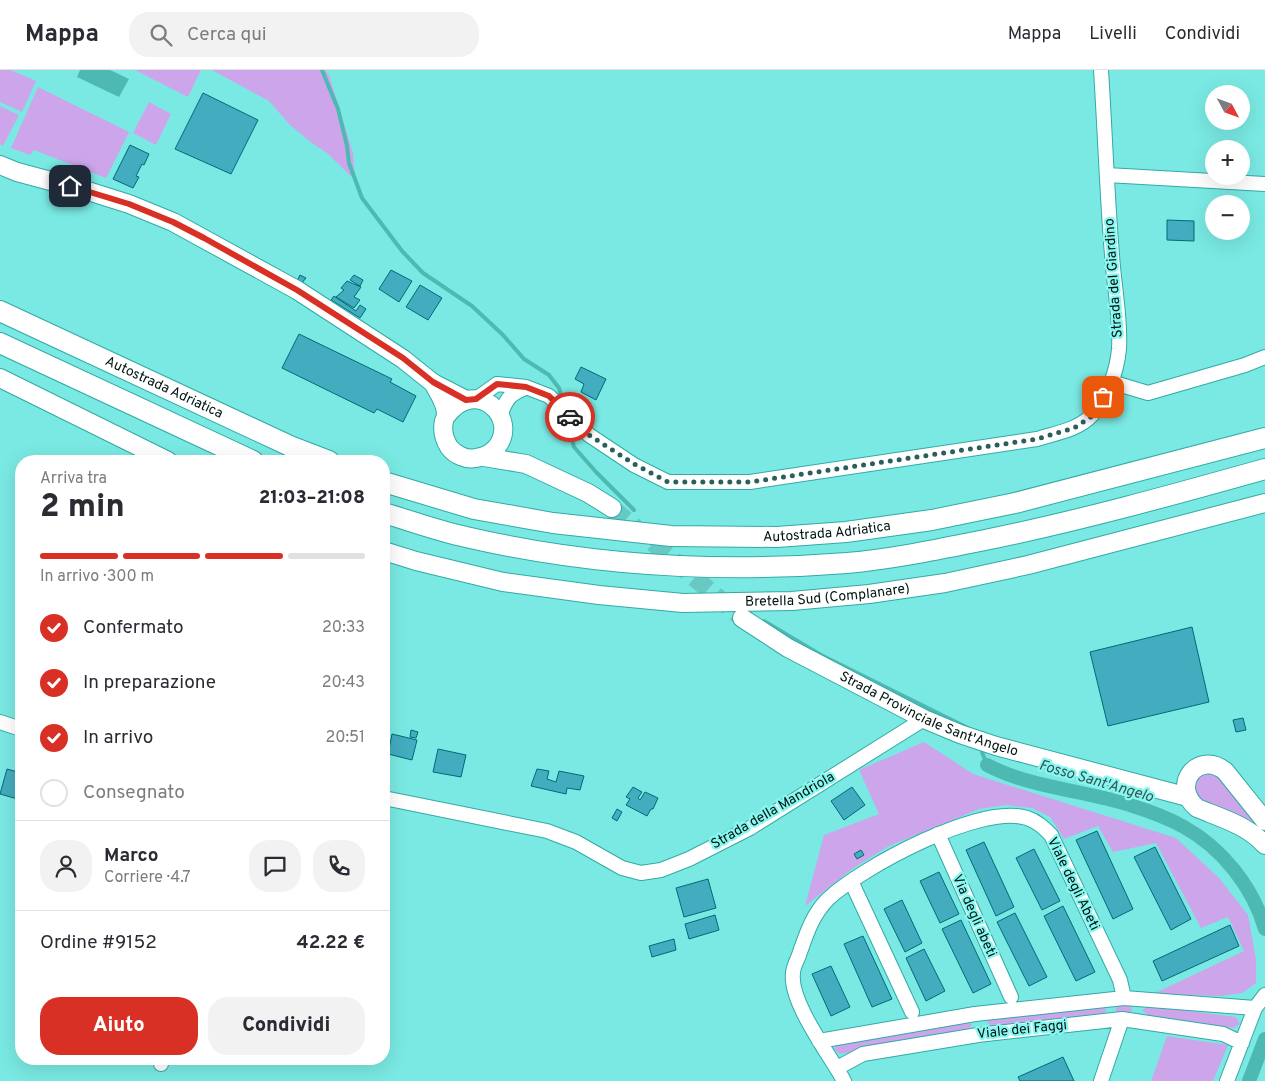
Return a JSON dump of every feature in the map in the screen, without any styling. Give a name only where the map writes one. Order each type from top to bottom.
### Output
[{"type":"highway","name":"Autostrada Adriatica","points":[[0,311],[290,446],[313,455]]},
{"type":"highway","points":[[0,343],[240,455]]},
{"type":"highway","name":"Autostrada Adriatica","points":[[390,484],[474,509],[553,523],[671,536],[777,537],[846,532],[932,520],[1025,501],[1265,438]]},
{"type":"highway","points":[[390,515],[464,537],[546,553],[654,566],[749,568],[849,562],[938,550],[1024,532],[1168,497],[1265,470]]},
{"type":"main road","points":[[0,165],[17,172],[129,204],[173,222],[297,290],[403,358],[433,382],[471,399],[486,402],[494,407],[500,415],[503,425],[499,444],[492,452],[484,457],[475,459],[466,458],[450,448],[443,432],[446,415],[442,398],[433,382]]},
{"type":"main road","points":[[0,378],[156,455]]},
{"type":"main road","points":[[446,415],[458,402],[471,399]]},
{"type":"main road","points":[[502,435],[526,464]]},
{"type":"main road","points":[[484,457],[526,464],[588,493],[612,508]]},
{"type":"main road","name":"Bretella Sud (Complanare)","points":[[390,553],[503,582],[599,596],[683,603],[792,601],[869,594],[945,583],[1028,565],[1265,503]]},
{"type":"main road","name":"Strada Provinciale Sant'Angelo","points":[[742,618],[788,648],[924,719],[960,734],[996,746],[1188,797]]},
{"type":"main road","points":[[1265,820],[1220,767],[1208,764],[1191,772],[1186,791],[1188,797],[1197,808],[1242,826],[1259,838],[1265,845]]},
{"type":"main road","points":[[1159,789],[1188,778]]},
{"type":"street","name":"Strada del Giardino","points":[[471,399],[497,384],[526,387],[549,396],[589,435],[634,464],[668,482],[750,482],[1037,439],[1074,428],[1092,416],[1115,373],[1119,350],[1119,308],[1113,270],[1101,70]]},
{"type":"street","points":[[1107,175],[1265,184]]},
{"type":"street","points":[[1111,382],[1148,393],[1245,365],[1265,357]]},
{"type":"street","points":[[500,415],[513,393],[526,387]]},
{"type":"street","name":"Strada della Mandriola","points":[[390,799],[548,831],[576,842],[622,868],[640,873],[661,870],[750,828],[924,719]]},
{"type":"street","points":[[0,722],[15,727]]},
{"type":"street","name":"Viale degli Abeti","points":[[851,881],[881,863],[938,834],[977,821],[1008,815],[1026,817],[1040,824],[1051,836],[1120,980],[1124,998]]},
{"type":"street","name":"Via degli abeti","points":[[938,834],[1011,997]]},
{"type":"street","points":[[844,1081],[819,1042],[793,991],[792,973],[810,924],[818,911],[828,899],[851,881],[912,1012]]},
{"type":"street","points":[[1228,1081],[1255,1008],[1265,995]]},
{"type":"street","points":[[1101,1081],[1122,1019],[1116,1013],[1116,1005],[1124,998]]},
{"type":"street","name":"Viale dei Faggi","points":[[819,1042],[975,1014],[1124,998],[1255,1008]]},
{"type":"street","name":"Viale dei Faggi","points":[[837,1068],[863,1054],[978,1035],[1122,1019],[1223,1034],[1242,1043]]},
{"type":"shaded area","points":[[0,70],[11,70],[36,81],[22,112],[0,102]]},
{"type":"shaded area","points":[[135,70],[201,70],[188,97]]},
{"type":"shaded area","points":[[212,70],[325,70],[329,75],[353,153],[355,180],[327,153],[290,125],[269,101]]},
{"type":"shaded area","points":[[38,87],[129,132],[106,178],[34,150],[30,155],[11,148]]},
{"type":"shaded area","points":[[149,102],[171,114],[156,145],[133,133]]},
{"type":"shaded area","points":[[0,106],[19,115],[3,146],[0,144]]},
{"type":"shaded area","points":[[924,742],[973,774],[1176,838],[1219,878],[1248,915],[1256,959],[1256,983],[1242,993],[1221,996],[1153,994],[1244,951],[1228,917],[1201,928],[1156,843],[1113,852],[1098,826],[1064,839],[1050,817],[1032,808],[1006,805],[979,809],[889,846],[852,869],[805,906],[824,835],[879,814],[859,770]]},
{"type":"shaded area","points":[[1202,771],[1221,776],[1265,827],[1265,838],[1194,798],[1193,778]]},
{"type":"shaded area","points":[[1124,998],[1132,1005],[1131,1014],[1116,1013],[1116,1005]]},
{"type":"shaded area","points":[[1103,1006],[1107,1011],[1101,1015],[991,1026],[987,1022],[992,1016]]},
{"type":"shaded area","points":[[1149,1006],[1236,1017],[1240,1024],[1233,1028],[1149,1016],[1142,1010]]},
{"type":"shaded area","points":[[969,1021],[972,1025],[968,1030],[840,1054],[834,1049],[837,1043]]},
{"type":"shaded area","points":[[1167,1036],[1228,1045],[1213,1081],[1151,1081]]},
{"type":"water","points":[[80,70],[110,70],[129,79],[119,97],[77,77]]},
{"type":"building","points":[[203,93],[258,120],[231,174],[175,149]]},
{"type":"building","points":[[130,145],[149,154],[136,176],[139,177],[133,188],[113,179]]},
{"type":"building","points":[[1167,220],[1194,221],[1194,241],[1167,240]]},
{"type":"building","points":[[391,270],[412,281],[399,302],[379,289]]},
{"type":"building","points":[[300,275],[306,278],[301,284],[297,281]]},
{"type":"building","points":[[354,275],[363,280],[360,286],[350,280]]},
{"type":"building","points":[[347,281],[361,287],[354,297],[360,300],[354,308],[336,297],[344,290],[341,288]]},
{"type":"building","points":[[420,285],[442,298],[428,320],[406,307]]},
{"type":"building","points":[[334,296],[356,311],[360,305],[366,309],[360,318],[331,300]]},
{"type":"building","points":[[299,334],[392,379],[390,382],[416,396],[403,422],[377,409],[374,413],[282,368]]},
{"type":"building","points":[[581,367],[606,379],[596,400],[581,392],[584,384],[575,379]]},
{"type":"building","points":[[1192,627],[1209,702],[1108,726],[1090,652]]},
{"type":"building","points":[[1243,718],[1246,730],[1236,732],[1233,720]]},
{"type":"building","points":[[411,730],[418,732],[416,738],[410,737]]},
{"type":"building","points":[[392,734],[417,740],[412,760],[390,754]]},
{"type":"building","points":[[438,749],[466,755],[461,777],[433,772]]},
{"type":"building","points":[[7,769],[15,771],[15,798],[0,794]]},
{"type":"building","points":[[537,769],[549,771],[547,779],[556,782],[559,771],[584,776],[580,790],[567,788],[566,794],[531,786]]},
{"type":"building","points":[[633,787],[642,792],[638,798],[640,800],[645,792],[658,798],[647,816],[626,805],[630,799],[626,797]]},
{"type":"building","points":[[852,787],[865,805],[844,820],[831,801]]},
{"type":"building","points":[[617,809],[622,812],[617,821],[612,818]]},
{"type":"building","points":[[1097,831],[1133,909],[1113,919],[1076,840]]},
{"type":"building","points":[[984,842],[1014,907],[996,916],[966,850]]},
{"type":"building","points":[[1155,847],[1191,919],[1171,930],[1134,857]]},
{"type":"building","points":[[1034,849],[1060,901],[1042,910],[1016,858]]},
{"type":"building","points":[[861,850],[864,855],[857,859],[854,854]]},
{"type":"building","points":[[939,872],[959,914],[940,923],[920,881]]},
{"type":"building","points":[[708,879],[716,908],[684,917],[676,888]]},
{"type":"building","points":[[902,900],[922,943],[905,952],[884,909]]},
{"type":"building","points":[[1063,906],[1095,972],[1076,981],[1044,916]]},
{"type":"building","points":[[1015,913],[1047,977],[1029,986],[997,922]]},
{"type":"building","points":[[715,915],[719,930],[689,939],[685,924]]},
{"type":"building","points":[[961,920],[991,984],[973,993],[942,929]]},
{"type":"building","points":[[1230,925],[1239,946],[1162,981],[1153,961]]},
{"type":"building","points":[[863,936],[892,999],[872,1007],[844,944]]},
{"type":"building","points":[[674,939],[676,950],[652,957],[649,946]]},
{"type":"building","points":[[924,949],[945,991],[926,1001],[906,958]]},
{"type":"building","points":[[831,966],[850,1007],[831,1016],[812,974]]},
{"type":"building","points":[[1063,1057],[1074,1081],[1020,1081],[1018,1077]]},
{"type":"waterway","points":[[322,70],[338,109],[349,163],[362,198],[402,251],[423,273],[472,306],[503,335],[524,359],[549,375],[559,388],[563,402]]},
{"type":"waterway","points":[[567,421],[574,447],[634,510]]},
{"type":"waterway","points":[[764,621],[821,655],[970,729]]},
{"type":"waterway","points":[[982,752],[987,765]]},
{"type":"waterway","name":"Fosso Sant'Angelo","points":[[987,765],[1021,779],[1130,805],[1184,827],[1211,846],[1234,870],[1253,898],[1265,929]]},
{"type":"waterway","name":"Fosso Sant'Angelo","points":[[1249,1081],[1265,1039]]},
{"type":"tunnel","points":[[612,508],[742,618]]},
{"type":"way so far","points":[[570,417],[589,435],[634,464],[668,482],[750,482],[1037,439],[1074,428],[1092,416],[1103,397]]},
{"type":"route","points":[[70,186],[129,204],[173,222],[204,238],[297,290],[403,358],[433,382],[466,400],[476,399],[497,384],[526,387],[549,396],[570,417]]}]
